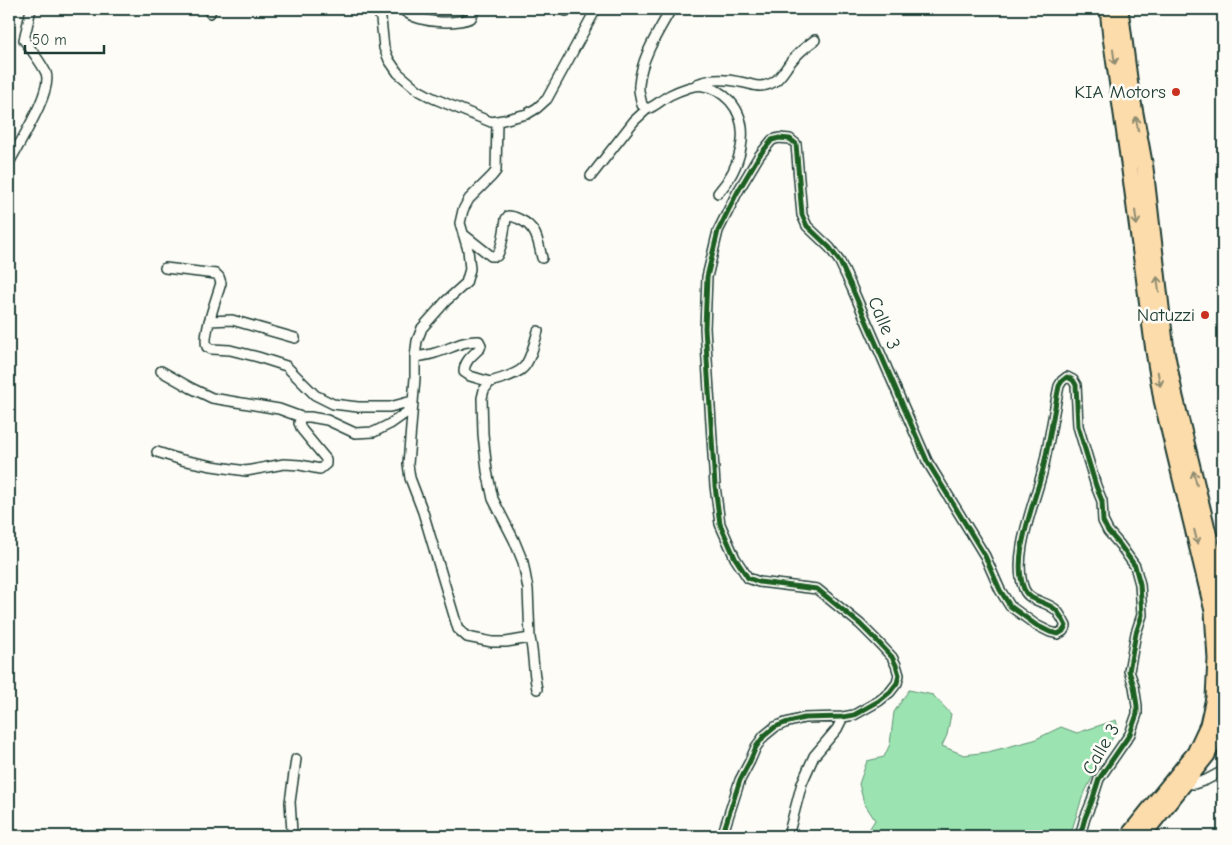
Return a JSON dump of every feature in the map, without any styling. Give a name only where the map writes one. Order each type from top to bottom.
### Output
[{"type":"main road","points":[[1108,9],[1154,352],[1162,400],[1214,611],[1216,659],[1214,698],[1208,725],[1196,753],[1128,836]]},
{"type":"main road","points":[[1120,9],[1130,86],[1145,168],[1166,351],[1175,397],[1223,594]]},
{"type":"main road","points":[[1142,836],[1207,755],[1220,726],[1223,713]]},
{"type":"street","points":[[9,163],[35,115],[47,84],[46,74],[24,40],[31,9]]},
{"type":"street","points":[[377,9],[384,48],[389,60],[398,73],[418,90],[433,98],[491,122],[527,114],[547,99],[596,9]]},
{"type":"street","points":[[402,9],[422,20],[448,21],[471,18],[473,14],[471,9]]},
{"type":"street","points":[[647,109],[642,105],[639,86],[645,59],[671,9]]},
{"type":"street","points":[[591,176],[634,121],[647,109],[670,95],[700,82],[714,80],[741,82],[754,86],[766,85],[776,81],[783,75],[789,64],[815,40]]},
{"type":"street","points":[[692,86],[703,86],[723,93],[733,105],[741,121],[741,150],[727,183],[718,193]]},
{"type":"street","points":[[497,121],[496,170],[469,199],[463,210],[460,223],[468,250],[470,269],[466,283],[446,301],[422,328],[417,341],[415,378],[411,401],[408,464],[410,478],[423,512],[458,629],[468,637],[492,642],[530,638]]},
{"type":"street","name":"Calle 3","points":[[722,836],[740,780],[756,747],[764,736],[775,727],[804,718],[854,715],[890,692],[897,683],[899,675],[892,657],[860,624],[817,589],[758,582],[748,578],[720,524],[715,486],[706,328],[707,277],[718,231],[737,193],[759,156],[772,140],[779,138],[790,139],[796,144],[802,215],[807,226],[830,248],[840,262],[927,461],[985,556],[1000,590],[1010,606],[1036,625],[1058,634],[1066,626],[1061,616],[1056,610],[1029,596],[1024,590],[1020,568],[1027,524],[1042,472],[1059,386],[1062,380],[1067,378],[1073,380],[1076,385],[1078,426],[1102,502],[1103,521],[1108,531],[1135,566],[1140,584],[1142,615],[1128,671],[1134,686],[1137,714],[1130,734],[1099,780],[1080,836]]},
{"type":"street","points":[[463,234],[491,256],[495,257],[499,255],[506,219],[508,216],[512,216],[527,222],[536,234],[542,258]]},
{"type":"street","points":[[165,268],[216,274],[219,277],[221,283],[209,322],[205,344],[207,348],[230,350],[286,366],[316,395],[333,404],[358,407],[390,407],[411,401]]},
{"type":"street","points":[[209,322],[232,320],[295,338]]},
{"type":"street","points":[[415,357],[436,353],[472,341],[479,341],[480,348],[466,362],[464,372],[470,376],[490,382],[504,378],[524,368],[538,332]]},
{"type":"street","points":[[161,371],[212,398],[279,409],[301,418],[310,417],[327,420],[355,433],[374,432],[390,424],[407,412],[411,401]]},
{"type":"street","points":[[490,382],[484,390],[482,398],[486,471],[493,499],[523,562],[528,589],[530,638],[537,689]]},
{"type":"street","points":[[157,452],[182,460],[246,471],[284,464],[320,469],[326,464],[326,459],[302,430],[299,424],[301,418]]},
{"type":"street","points":[[788,836],[802,783],[814,756],[837,728],[843,717]]},
{"type":"street","points":[[293,836],[290,802],[296,759]]},
{"type":"street","points":[[1185,783],[1194,784],[1223,771]]},
{"type":"green space","points":[[909,690],[933,695],[951,714],[947,735],[942,746],[964,755],[988,752],[1034,740],[1061,727],[1077,733],[1116,720],[1118,728],[1082,798],[1070,836],[865,836],[875,820],[864,803],[859,784],[867,761],[884,757],[890,744],[894,712]]},
{"type":"cycle path","points":[[722,836],[740,780],[756,747],[764,736],[775,727],[804,718],[854,715],[879,701],[890,692],[897,683],[899,675],[892,657],[877,641],[860,624],[817,589],[759,582],[748,578],[735,558],[720,524],[715,486],[705,328],[707,277],[718,231],[737,193],[759,156],[772,140],[779,138],[790,139],[796,144],[802,215],[807,226],[830,248],[840,262],[927,461],[985,556],[1000,590],[1010,606],[1036,625],[1058,634],[1066,626],[1064,622],[1052,607],[1026,593],[1021,576],[1020,562],[1025,531],[1044,462],[1059,386],[1067,377],[1073,380],[1076,385],[1078,426],[1102,501],[1103,521],[1108,531],[1135,566],[1140,584],[1142,615],[1136,633],[1129,671],[1134,686],[1137,714],[1130,734],[1099,779],[1080,836]]},
{"type":"place","name":"KIA Motors","points":[[1176,92]]},
{"type":"place","name":"Natuzzi","points":[[1205,315]]}]
